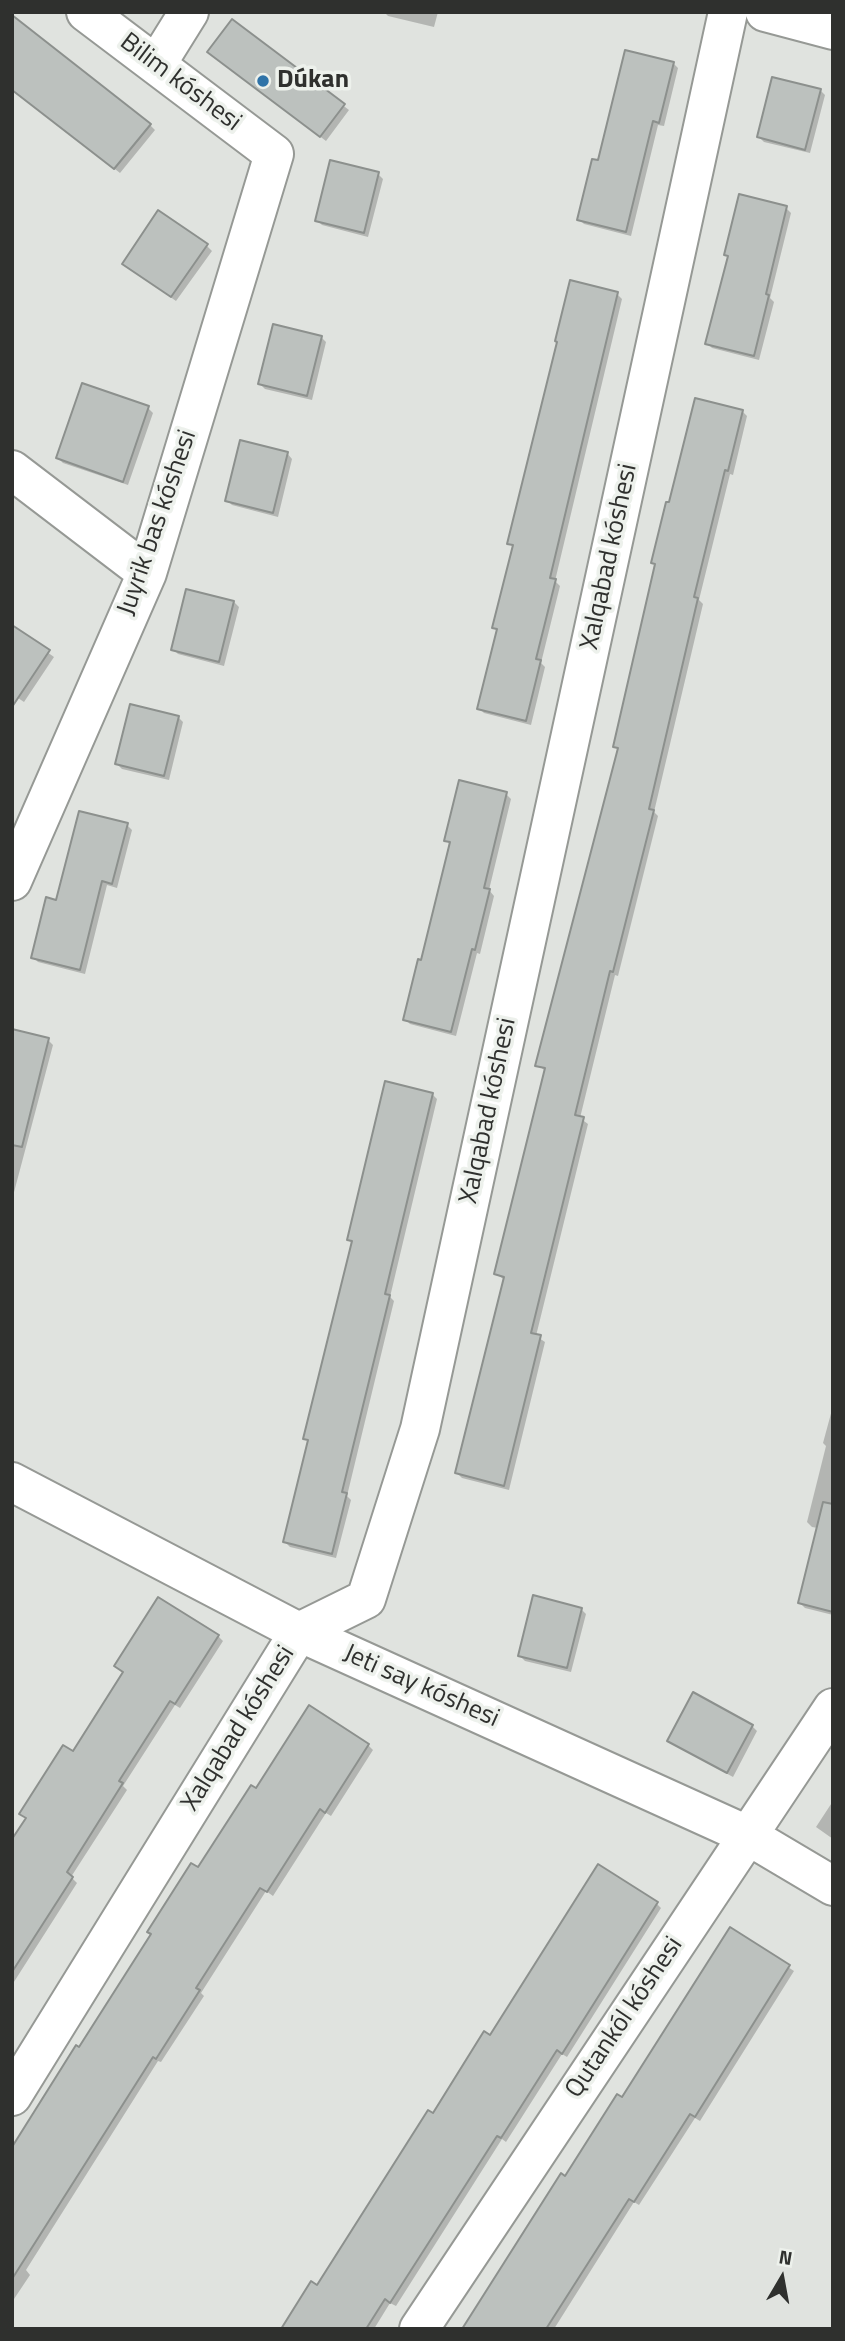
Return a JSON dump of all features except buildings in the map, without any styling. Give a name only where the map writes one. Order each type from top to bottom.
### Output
[{"type":"street","name":"Bilim kóshesi","points":[[86,12],[274,154]]},
{"type":"street","points":[[156,65],[189,12]]},
{"type":"street","name":"Xalqabad kóshesi","points":[[12,2096],[299,1632],[366,1599],[420,1429],[729,12]]},
{"type":"street","points":[[765,12],[833,30]]},
{"type":"street","name":"Juyrik bas kóshesi","points":[[12,881],[25,818],[147,573],[274,154]]},
{"type":"street","points":[[12,470],[147,573]]},
{"type":"street","name":"Jeti say kóshesi","points":[[12,1482],[299,1632],[747,1835],[833,1886]]},
{"type":"street","name":"Qutankól kóshesi","points":[[419,2329],[833,1708]]},
{"type":"place","name":"Dúkan","points":[[263,81]]}]
